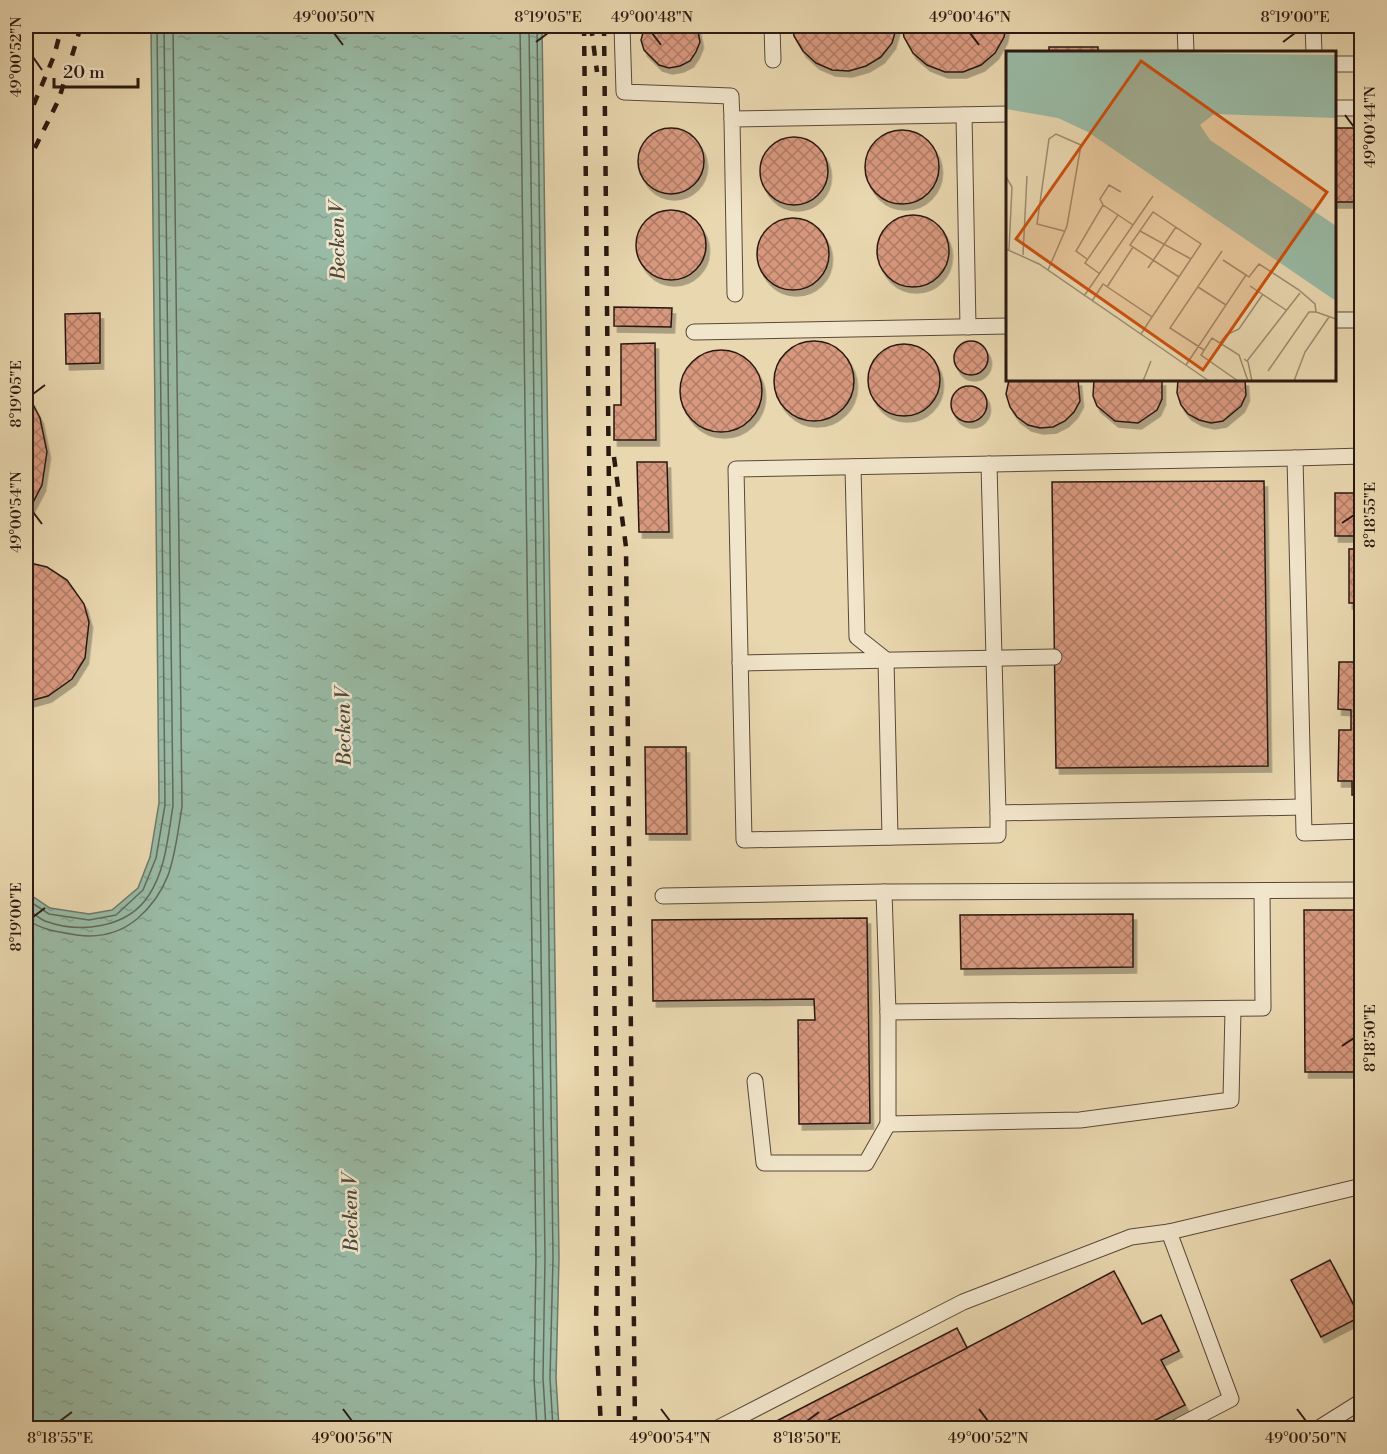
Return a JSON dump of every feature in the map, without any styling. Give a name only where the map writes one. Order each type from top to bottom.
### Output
[{"type":"lane","points":[[622,26],[624,92],[731,96],[735,294]]},
{"type":"lane","points":[[772,26],[773,60]]},
{"type":"lane","points":[[1185,26],[1186,51]]},
{"type":"lane","points":[[1313,26],[1314,51]]},
{"type":"lane","points":[[1336,64],[1362,64]]},
{"type":"lane","points":[[1336,108],[1362,108]]},
{"type":"lane","points":[[732,119],[1006,114]]},
{"type":"lane","points":[[964,115],[968,327]]},
{"type":"lane","points":[[1336,320],[1362,320]]},
{"type":"lane","points":[[694,332],[1006,326]]},
{"type":"lane","points":[[990,464],[998,835],[744,840],[736,469],[1362,456]]},
{"type":"lane","points":[[1295,458],[1304,833],[1362,831]]},
{"type":"lane","points":[[853,467],[857,637],[886,660]]},
{"type":"lane","points":[[740,663],[1054,657]]},
{"type":"lane","points":[[886,660],[890,837]]},
{"type":"lane","points":[[998,813],[1303,807]]},
{"type":"lane","points":[[663,896],[884,892],[1362,890]]},
{"type":"lane","points":[[888,1012],[1263,1008],[1262,891]]},
{"type":"lane","points":[[755,1081],[764,1163],[866,1163],[888,1124],[888,1012],[884,892]]},
{"type":"lane","points":[[888,1124],[1080,1120],[1231,1100],[1233,1010]]},
{"type":"lane","points":[[718,1428],[963,1302],[1131,1237],[1169,1232],[1362,1186]]},
{"type":"lane","points":[[1169,1232],[1232,1399],[1175,1428]]},
{"type":"lane","points":[[1319,1428],[1362,1401]]},
{"type":"water","name":"Becken V","points":[[151,26],[542,26],[559,1258],[556,1378],[559,1428],[26,1428],[26,892],[50,908],[89,914],[112,910],[138,888],[150,857],[159,803]]},
{"type":"building","points":[[645,26],[697,26],[700,42],[690,61],[669,68],[659,65],[644,50],[641,40]]},
{"type":"building","points":[[792,26],[897,26],[892,43],[881,57],[866,66],[849,71],[832,70],[816,63],[803,51],[794,36]]},
{"type":"building","points":[[902,26],[1006,26],[1004,37],[995,53],[981,65],[963,72],[945,72],[927,65],[913,53],[904,37]]},
{"type":"building","points":[[1049,47],[1098,47],[1098,51],[1049,51]]},
{"type":"building","points":[[671,128],[684,131],[694,138],[701,148],[704,161],[701,174],[694,184],[684,191],[671,194],[658,191],[648,184],[641,174],[638,161],[641,148],[648,138],[658,131]]},
{"type":"building","points":[[1336,128],[1362,128],[1362,202],[1336,202]]},
{"type":"building","points":[[895,130],[909,130],[923,136],[933,146],[939,160],[937,181],[923,198],[909,204],[895,204],[881,198],[871,188],[865,174],[865,160],[871,146],[881,136]]},
{"type":"building","points":[[801,137],[813,143],[822,152],[828,164],[826,184],[818,195],[801,205],[787,205],[770,195],[762,184],[760,164],[770,147],[781,139]]},
{"type":"building","points":[[671,210],[690,216],[700,226],[706,245],[700,264],[690,274],[671,280],[652,274],[642,264],[636,245],[642,226],[652,216]]},
{"type":"building","points":[[913,215],[933,221],[943,231],[949,251],[943,271],[933,281],[913,287],[893,281],[883,271],[877,251],[883,231],[893,221]]},
{"type":"building","points":[[793,218],[807,221],[819,228],[826,240],[829,254],[826,268],[819,280],[807,287],[793,290],[779,287],[767,280],[760,268],[757,254],[760,240],[767,228],[779,221]]},
{"type":"building","points":[[614,307],[672,308],[671,327],[614,326]]},
{"type":"building","points":[[100,313],[100,363],[66,364],[65,314]]},
{"type":"building","points":[[806,341],[822,341],[843,352],[854,373],[854,389],[843,410],[822,421],[806,421],[792,415],[780,403],[774,389],[774,373],[780,359],[792,347]]},
{"type":"building","points":[[971,341],[983,346],[988,358],[983,370],[971,375],[959,370],[954,358],[959,346]]},
{"type":"building","points":[[655,343],[656,440],[614,440],[614,405],[621,405],[621,344]]},
{"type":"building","points":[[904,344],[918,347],[930,354],[937,366],[940,380],[937,394],[930,406],[918,413],[904,416],[890,413],[878,406],[871,394],[868,380],[871,366],[878,354],[890,347]]},
{"type":"building","points":[[721,350],[737,353],[750,362],[759,375],[762,391],[759,407],[750,420],[737,429],[721,432],[705,429],[692,420],[683,407],[680,391],[683,375],[692,362],[705,353]]},
{"type":"building","points":[[1009,381],[1078,381],[1080,401],[1065,421],[1053,427],[1040,428],[1028,425],[1017,417],[1010,407],[1006,394]]},
{"type":"building","points":[[1094,381],[1162,381],[1162,399],[1157,410],[1138,423],[1115,421],[1097,406],[1093,396]]},
{"type":"building","points":[[1178,381],[1245,381],[1246,395],[1241,406],[1223,421],[1211,423],[1188,414],[1181,405],[1177,393]]},
{"type":"building","points":[[969,386],[981,392],[987,404],[981,416],[969,422],[957,416],[951,404],[957,392]]},
{"type":"building","points":[[26,391],[40,418],[47,452],[42,485],[26,516]]},
{"type":"building","points":[[637,462],[667,462],[669,532],[639,532]]},
{"type":"building","points":[[1264,481],[1268,766],[1056,768],[1052,482]]},
{"type":"building","points":[[1335,493],[1362,493],[1362,536],[1335,536]]},
{"type":"building","points":[[1349,549],[1362,549],[1362,603],[1349,603]]},
{"type":"building","points":[[26,562],[47,567],[67,580],[84,604],[89,622],[85,658],[72,679],[48,696],[26,702]]},
{"type":"building","points":[[1339,662],[1362,662],[1362,795],[1352,795],[1352,781],[1338,781],[1339,730],[1351,730],[1351,710],[1338,709]]},
{"type":"building","points":[[645,747],[686,747],[687,834],[646,834]]},
{"type":"building","points":[[1304,910],[1362,910],[1362,1072],[1305,1072]]},
{"type":"building","points":[[1133,914],[1133,967],[961,969],[960,915]]},
{"type":"building","points":[[867,918],[870,1123],[799,1124],[798,1020],[815,1020],[814,999],[653,1001],[652,920]]},
{"type":"building","points":[[1330,1260],[1360,1317],[1321,1337],[1291,1280]]},
{"type":"building","points":[[1114,1271],[1142,1324],[1161,1315],[1179,1351],[1161,1360],[1185,1405],[1140,1428],[813,1428]]},
{"type":"building","points":[[957,1328],[967,1348],[813,1428],[763,1428]]},
{"type":"railway","points":[[26,123],[54,56],[62,26]]},
{"type":"railway","points":[[26,166],[59,99],[81,26]]},
{"type":"railway","points":[[584,26],[598,1190],[596,1328],[601,1428]]},
{"type":"railway","points":[[591,26],[597,72]]},
{"type":"railway","points":[[604,26],[619,1428]]},
{"type":"railway","points":[[614,457],[626,547],[635,1428]]}]
